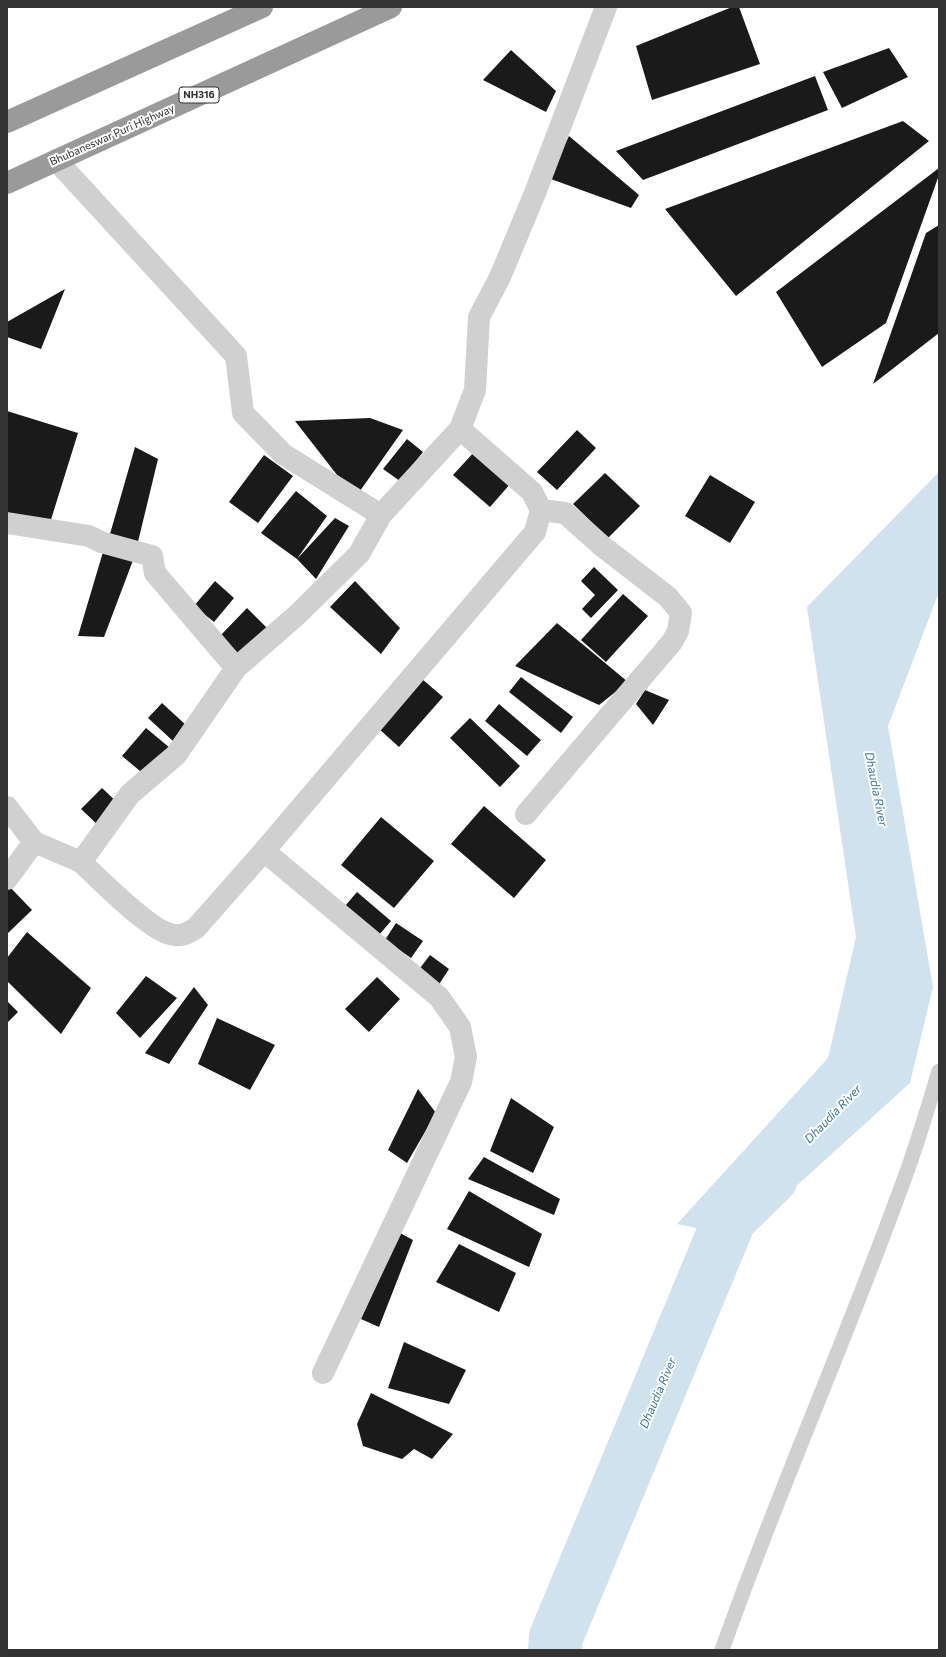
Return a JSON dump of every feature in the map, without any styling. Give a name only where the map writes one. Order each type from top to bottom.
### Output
[{"type":"highway","points":[[7,122],[262,7]]},
{"type":"highway","name":"Bhubaneswar Puri Highway","points":[[7,183],[391,7]]},
{"type":"street","points":[[81,862],[130,794],[176,755],[236,668],[297,615],[359,554],[381,515],[460,428],[475,390],[479,317],[500,277],[535,193],[606,7]]},
{"type":"street","points":[[56,160],[236,356],[243,413],[283,454],[381,515]]},
{"type":"street","points":[[7,807],[34,842],[81,862],[147,922],[169,934],[184,935],[196,928],[264,851],[535,532],[541,510],[532,492],[460,428]]},
{"type":"street","points":[[526,814],[672,642],[678,631],[680,613],[668,597],[602,546],[565,513],[541,510]]},
{"type":"street","points":[[7,523],[89,536],[101,542],[152,556],[155,573],[236,668]]},
{"type":"street","points":[[7,878],[34,842]]},
{"type":"street","points":[[264,851],[439,996],[460,1027],[466,1057],[461,1082],[323,1373]]},
{"type":"lane","points":[[722,1650],[777,1501],[857,1304],[906,1174],[939,1071]]},
{"type":"water","points":[[939,472],[939,592],[888,726],[933,987],[910,1083],[740,1237],[677,1224],[828,1058],[856,937],[807,607]]},
{"type":"building","points":[[732,7],[739,7],[760,64],[652,100],[636,46]]},
{"type":"building","points":[[889,48],[908,77],[842,108],[823,72]]},
{"type":"building","points":[[511,50],[556,91],[546,112],[483,80]]},
{"type":"building","points":[[815,76],[828,110],[643,180],[616,151]]},
{"type":"building","points":[[903,121],[929,141],[736,296],[665,209]]},
{"type":"building","points":[[569,136],[639,195],[631,208],[548,178]]},
{"type":"building","points":[[939,168],[939,175],[886,323],[822,367],[776,292]]},
{"type":"building","points":[[939,225],[939,333],[873,384],[926,233]]},
{"type":"building","points":[[65,289],[41,349],[7,337],[7,322]]},
{"type":"building","points":[[7,411],[78,433],[49,526],[7,515]]},
{"type":"building","points":[[370,418],[403,430],[355,498],[295,421]]},
{"type":"building","points":[[577,430],[596,448],[557,490],[537,472]]},
{"type":"building","points":[[407,439],[423,452],[400,481],[383,469]]},
{"type":"building","points":[[135,447],[158,459],[137,546],[110,534]]},
{"type":"building","points":[[475,451],[511,483],[490,507],[453,475]]},
{"type":"building","points":[[264,455],[293,476],[258,523],[229,502]]},
{"type":"building","points":[[605,473],[640,506],[608,538],[573,504]]},
{"type":"building","points":[[710,475],[755,502],[730,543],[685,516]]},
{"type":"building","points":[[296,491],[327,516],[297,559],[261,533]]},
{"type":"building","points":[[335,518],[349,526],[316,579],[297,559]]},
{"type":"building","points":[[103,552],[135,555],[104,637],[78,636]]},
{"type":"building","points":[[594,567],[618,590],[591,618],[582,609],[595,595],[581,581]]},
{"type":"building","points":[[215,581],[234,598],[214,622],[194,606]]},
{"type":"building","points":[[355,581],[400,628],[381,654],[330,607]]},
{"type":"building","points":[[623,594],[648,616],[606,662],[581,640]]},
{"type":"building","points":[[247,608],[267,628],[241,656],[220,636]]},
{"type":"building","points":[[557,623],[628,682],[599,705],[515,666]]},
{"type":"building","points":[[521,677],[573,717],[561,733],[509,692]]},
{"type":"building","points":[[422,679],[443,697],[399,747],[378,728]]},
{"type":"building","points":[[645,690],[669,700],[653,725],[636,704]]},
{"type":"building","points":[[162,703],[187,726],[173,741],[148,718]]},
{"type":"building","points":[[499,704],[541,740],[527,756],[485,721]]},
{"type":"building","points":[[470,718],[520,766],[500,787],[450,738]]},
{"type":"building","points":[[146,728],[170,748],[146,776],[122,756]]},
{"type":"building","points":[[102,788],[120,805],[99,826],[81,809]]},
{"type":"building","points":[[484,806],[546,860],[514,898],[451,844]]},
{"type":"building","points":[[381,817],[434,861],[394,908],[341,865]]},
{"type":"building","points":[[7,884],[32,910],[7,934]]},
{"type":"building","points":[[357,892],[391,921],[373,942],[339,913]]},
{"type":"building","points":[[396,923],[423,941],[411,958],[385,940]]},
{"type":"building","points":[[27,932],[91,988],[61,1034],[7,981],[7,958]]},
{"type":"building","points":[[430,955],[449,969],[434,992],[414,976]]},
{"type":"building","points":[[146,976],[177,998],[140,1038],[116,1013]]},
{"type":"building","points":[[377,977],[400,999],[369,1032],[345,1009]]},
{"type":"building","points":[[194,987],[208,1005],[169,1064],[145,1053]]},
{"type":"building","points":[[7,1001],[18,1012],[7,1023]]},
{"type":"building","points":[[217,1018],[275,1045],[250,1090],[198,1064]]},
{"type":"building","points":[[418,1089],[436,1113],[407,1163],[388,1150]]},
{"type":"building","points":[[511,1098],[554,1127],[533,1173],[490,1151]]},
{"type":"building","points":[[484,1157],[560,1199],[554,1215],[468,1179]]},
{"type":"building","points":[[469,1191],[542,1234],[529,1267],[447,1229]]},
{"type":"building","points":[[400,1233],[413,1240],[379,1327],[361,1319]]},
{"type":"building","points":[[459,1244],[516,1273],[499,1312],[436,1282]]},
{"type":"building","points":[[404,1342],[466,1370],[449,1404],[388,1388]]},
{"type":"building","points":[[371,1393],[453,1434],[432,1459],[414,1449],[402,1459],[363,1446],[357,1424]]},
{"type":"waterway","name":"Dhaudia River","points":[[555,1650],[556,1637],[730,1218],[771,1178]]}]
